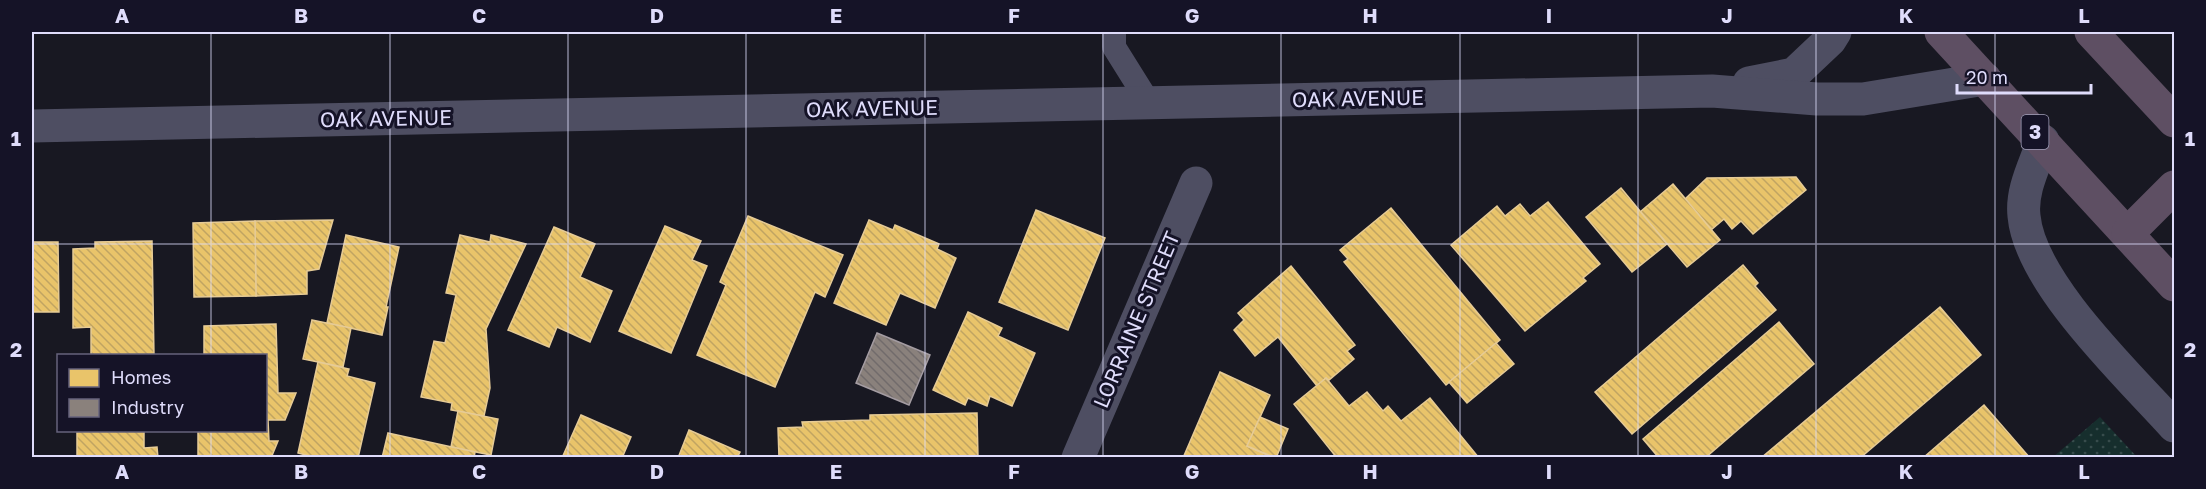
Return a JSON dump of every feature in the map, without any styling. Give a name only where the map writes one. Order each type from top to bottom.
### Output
[{"type":"highway","name":"3","points":[[1941,32],[2175,285]]},
{"type":"highway","points":[[2091,32],[2175,121]]},
{"type":"highway","points":[[2128,233],[2175,187]]},
{"type":"street","name":"OAK AVENUE","points":[[1712,91],[1794,74],[1830,40],[1835,32]]},
{"type":"street","name":"OAK AVENUE","points":[[32,126],[1712,91],[1817,99],[1863,99],[1985,79]]},
{"type":"street","points":[[2043,141],[2025,191],[2024,216],[2029,238],[2043,270],[2092,336],[2175,426]]},
{"type":"street","name":"LORRAINE STREET","points":[[1078,458],[1196,183]]},
{"type":"lane","points":[[1114,32],[1114,47],[1149,103]]},
{"type":"green space","points":[[2100,417],[2137,457],[2053,457]]},
{"type":"building: Homes","points":[[1796,177],[1806,190],[1753,234],[1741,221],[1732,229],[1724,219],[1711,230],[1685,199],[1707,178]]},
{"type":"building: Homes","points":[[1673,184],[1720,240],[1687,267],[1640,212]]},
{"type":"building: Homes","points":[[1621,188],[1667,244],[1632,272],[1586,217]]},
{"type":"building: Homes","points":[[1548,202],[1600,264],[1583,278],[1586,281],[1525,331],[1451,245],[1497,206],[1505,216],[1520,204],[1530,216]]},
{"type":"building: Homes","points":[[1391,208],[1500,340],[1446,385],[1344,262],[1348,259],[1340,250]]},
{"type":"building: Homes","points":[[1036,210],[1105,238],[1068,330],[999,302]]},
{"type":"building: Homes","points":[[748,216],[843,255],[825,297],[815,292],[775,387],[697,355],[726,285],[720,282]]},
{"type":"building: Homes","points":[[333,220],[319,269],[307,271],[307,294],[256,296],[255,221]]},
{"type":"building: Homes","points":[[869,220],[893,230],[895,225],[939,244],[937,249],[956,258],[935,308],[900,293],[886,325],[834,303]]},
{"type":"building: Homes","points":[[255,221],[256,296],[194,297],[193,223]]},
{"type":"building: Homes","points":[[665,226],[701,241],[692,260],[707,266],[671,353],[619,331]]},
{"type":"building: Homes","points":[[554,227],[595,244],[580,277],[612,291],[590,342],[557,327],[549,347],[508,330]]},
{"type":"building: Homes","points":[[346,235],[399,247],[382,335],[327,323]]},
{"type":"building: Homes","points":[[460,235],[490,242],[491,235],[526,244],[486,329],[490,388],[484,416],[451,410],[452,403],[421,397],[434,341],[445,343],[456,295],[446,293]]},
{"type":"building: Homes","points":[[152,241],[154,354],[91,354],[91,327],[73,328],[73,249],[95,248],[95,242]]},
{"type":"building: Homes","points":[[32,242],[58,242],[59,312],[32,312]]},
{"type":"building: Homes","points":[[1743,265],[1758,283],[1755,286],[1776,310],[1632,434],[1595,392]]},
{"type":"building: Homes","points":[[1291,266],[1355,345],[1347,351],[1354,359],[1329,380],[1326,378],[1317,386],[1278,337],[1255,356],[1234,330],[1244,320],[1238,313]]},
{"type":"building: Homes","points":[[1940,307],[1981,355],[1860,458],[1761,458]]},
{"type":"building: Homes","points":[[968,312],[1002,328],[998,336],[1035,353],[1012,406],[990,396],[987,406],[968,398],[965,405],[933,390]]},
{"type":"building: Homes","points":[[312,320],[351,328],[343,367],[303,359]]},
{"type":"building: Homes","points":[[1779,322],[1814,364],[1705,458],[1659,458],[1643,439]]},
{"type":"building: Homes","points":[[276,324],[278,393],[296,393],[285,420],[268,420],[269,441],[278,441],[271,458],[198,458],[198,432],[267,432],[267,354],[204,354],[204,326]]},
{"type":"building: Homes","points":[[1496,343],[1514,364],[1467,403],[1449,382]]},
{"type":"building: Homes","points":[[318,362],[349,369],[347,376],[375,383],[358,458],[317,458],[298,453]]},
{"type":"building: Homes","points":[[1220,372],[1270,395],[1247,446],[1274,458],[1183,458]]},
{"type":"building: Homes","points":[[1326,378],[1349,406],[1367,392],[1383,411],[1388,406],[1401,421],[1430,398],[1479,458],[1337,458],[1294,404]]},
{"type":"building: Homes","points":[[1984,405],[2030,458],[1923,458]]},
{"type":"building: Homes","points":[[458,411],[498,419],[491,455],[451,447]]},
{"type":"building: Homes","points":[[977,413],[978,458],[779,458],[778,428],[803,427],[802,422],[870,420],[870,415]]},
{"type":"building: Homes","points":[[581,415],[631,437],[622,458],[562,458]]},
{"type":"building: Homes","points":[[1260,417],[1288,429],[1276,458],[1247,446]]},
{"type":"building: Homes","points":[[689,430],[740,452],[737,458],[678,458]]},
{"type":"building: Homes","points":[[77,432],[144,432],[144,448],[157,447],[158,458],[77,458]]},
{"type":"building: Homes","points":[[388,433],[475,452],[474,458],[382,458]]},
{"type":"building: Industry","points":[[877,333],[930,355],[909,405],[856,383]]}]
